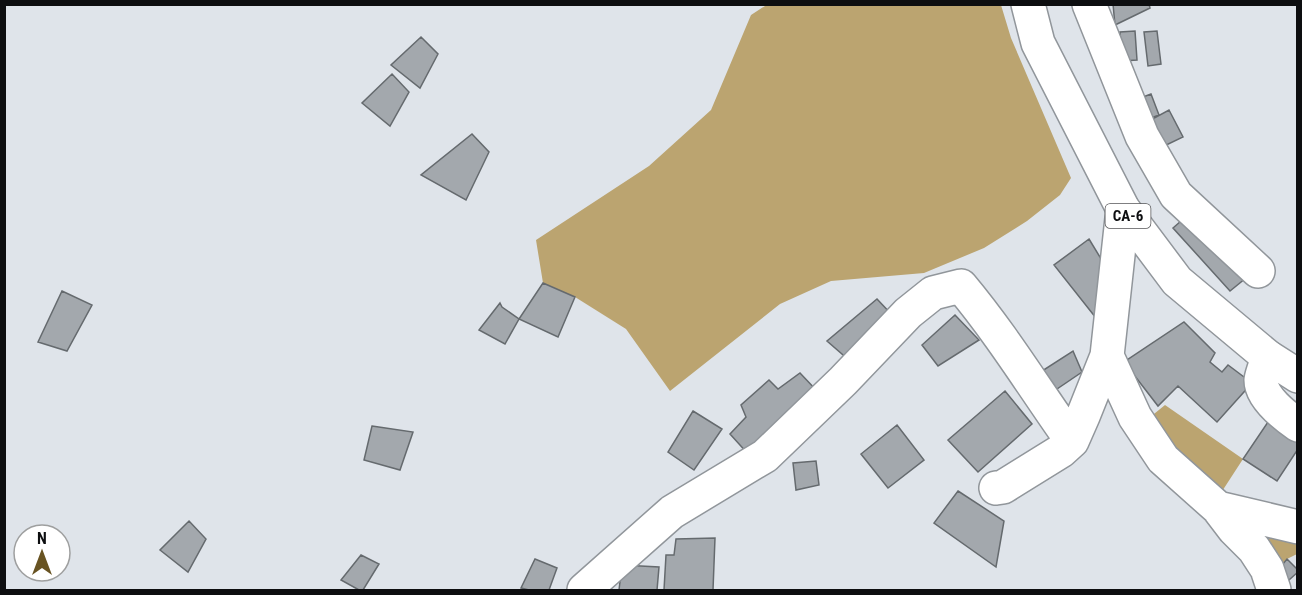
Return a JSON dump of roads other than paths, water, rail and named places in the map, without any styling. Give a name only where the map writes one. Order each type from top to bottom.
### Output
[{"type":"main road","name":"CA-6","points":[[1028,4],[1038,43],[1122,209],[1177,281],[1268,357],[1298,376]]},
{"type":"main road","points":[[1089,4],[1142,136],[1176,195],[1258,271]]},
{"type":"main road","points":[[996,488],[1003,487],[1061,452],[1072,441],[1107,356],[1122,209]]},
{"type":"main road","points":[[584,591],[672,512],[765,456],[843,381],[908,313],[933,293],[961,286],[1011,351],[1072,441]]},
{"type":"main road","points":[[1107,356],[1135,417],[1163,459],[1218,508],[1234,529],[1254,549],[1268,569],[1274,591]]},
{"type":"main road","points":[[1268,357],[1261,382],[1266,394],[1280,413],[1298,425]]},
{"type":"main road","points":[[1218,508],[1298,527]]}]
